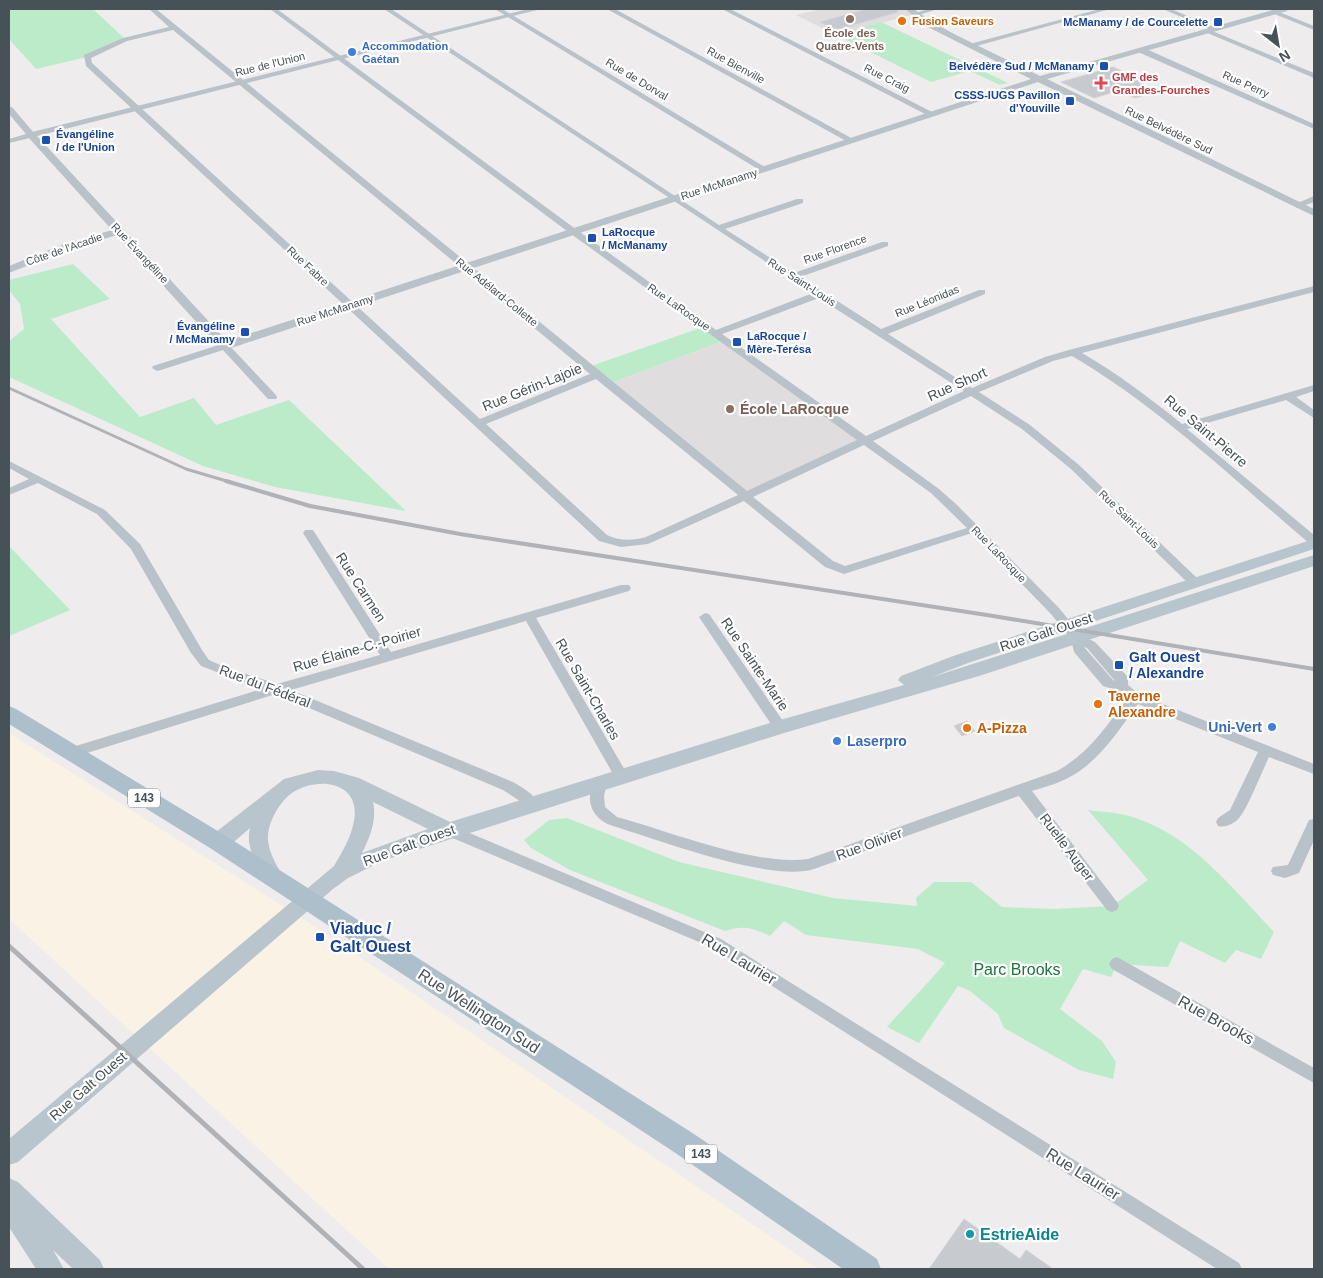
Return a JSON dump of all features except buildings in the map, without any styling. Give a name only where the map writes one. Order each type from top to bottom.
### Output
[{"type":"main road","name":"Rue Galt Ouest","points":[[9,1154],[333,877],[378,854],[448,830],[780,727],[964,675],[1195,583],[1314,543]]},
{"type":"main road","name":"Rue Galt Ouest","points":[[1072,631],[1314,560]]},
{"type":"main road","name":"Rue Wellington Sud","points":[[9,714],[218,842],[684,1142],[867,1269]]},
{"type":"main road","name":"Rue Laurier","points":[[218,842],[291,784],[318,777],[334,778],[352,783],[448,830]]},
{"type":"main road","points":[[333,877],[360,836],[364,821],[365,808],[362,798],[352,783]]},
{"type":"main road","points":[[274,879],[258,848],[258,828],[262,818],[279,792]]},
{"type":"main road","points":[[9,1190],[91,1269]]},
{"type":"main road","points":[[9,1206],[51,1269]]},
{"type":"street","name":"Rue Adélard-Collette","points":[[152,9],[829,564],[844,570],[974,529]]},
{"type":"street","name":"Rue LaRocque","points":[[273,9],[574,232],[935,492],[974,529],[1072,631],[1078,649],[1108,683],[1121,687],[1135,698],[1314,769]]},
{"type":"street","name":"Rue Saint-Louis","points":[[387,9],[718,228],[973,392],[1050,444],[1195,583]]},
{"type":"street","name":"Rue de Dorval","points":[[498,9],[764,169]]},
{"type":"street","name":"Rue de l'Union","points":[[9,141],[536,9]]},
{"type":"street","name":"Rue Bienville","points":[[610,9],[851,140]]},
{"type":"street","name":"Rue Craig","points":[[725,9],[932,114]]},
{"type":"street","points":[[912,11],[935,9]]},
{"type":"street","points":[[970,46],[1107,9]]},
{"type":"street","points":[[1166,9],[1314,76]]},
{"type":"street","name":"Rue McManamy","points":[[157,368],[1038,79],[1284,9]]},
{"type":"street","name":"Rue Belvédère Sud","points":[[912,11],[929,24],[970,46],[1314,213]]},
{"type":"street","points":[[1274,12],[1314,28]]},
{"type":"street","name":"Rue Fabre","points":[[173,28],[125,39],[87,57],[89,64],[603,538],[612,542],[626,544]]},
{"type":"street","name":"Rue Perry","points":[[1141,50],[1314,127]]},
{"type":"street","name":"Rue Évangéline","points":[[9,109],[272,397]]},
{"type":"street","points":[[1297,205],[1314,199]]},
{"type":"street","points":[[718,228],[800,201]]},
{"type":"street","name":"Côte de l'Acadie","points":[[9,270],[63,248],[119,231]]},
{"type":"street","name":"Rue Florence","points":[[794,276],[885,244]]},
{"type":"street","name":"Rue Short","points":[[626,544],[650,540],[745,495],[1049,359],[1314,289]]},
{"type":"street","name":"Rue Léonidas","points":[[881,333],[982,292]]},
{"type":"street","points":[[716,333],[820,294]]},
{"type":"street","name":"Rue Saint-Pierre","points":[[1072,352],[1128,386],[1314,543]]},
{"type":"street","name":"Rue Gérin-Lajoie","points":[[478,424],[597,375]]},
{"type":"street","points":[[1180,428],[1314,388]]},
{"type":"street","points":[[1288,396],[1314,415]]},
{"type":"street","name":"Rue du Fédéral","points":[[9,464],[101,512],[126,534],[136,547],[197,653],[206,663],[277,689],[508,786],[532,804]]},
{"type":"street","points":[[9,492],[38,479]]},
{"type":"street","name":"Rue Carmen","points":[[309,533],[388,657]]},
{"type":"street","name":"Rue Élaine-C.-Poirier","points":[[71,753],[277,689],[624,588]]},
{"type":"street","name":"Rue Saint-Charles","points":[[529,616],[622,777]]},
{"type":"street","name":"Rue Sainte-Marie","points":[[705,617],[780,727]]},
{"type":"street","name":"Rue Olivier","points":[[600,784],[596,802],[597,810],[603,816],[614,821],[719,853],[782,867],[795,868],[809,865],[1062,775],[1078,767],[1094,753],[1135,698]]},
{"type":"street","points":[[1223,822],[1235,814],[1266,750]]},
{"type":"street","name":"Ruelle Auger","points":[[1022,788],[1112,906]]},
{"type":"street","points":[[1278,871],[1294,870],[1314,824]]},
{"type":"street","name":"Rue Laurier","points":[[448,830],[511,858],[640,908],[716,943],[1233,1269]]},
{"type":"street","name":"Rue Brooks","points":[[1117,964],[1314,1076]]},
{"type":"shaded area","name":"École des Quatre-Vents","points":[[822,9],[909,9],[915,14],[836,35],[796,15]]},
{"type":"shaded area","name":"École LaRocque","points":[[726,340],[865,442],[745,495],[608,384]]},
{"type":"shaded area","points":[[9,733],[311,924],[818,1269],[389,1269],[9,919]]},
{"type":"green space","points":[[9,9],[93,9],[125,39],[87,57],[36,69],[9,39]]},
{"type":"green space","points":[[881,22],[1008,83],[1000,85],[970,71],[931,82],[836,35]]},
{"type":"green space","points":[[73,264],[110,299],[51,319],[140,417],[194,398],[216,425],[289,400],[406,511],[275,487],[203,466],[9,377],[9,341],[24,329],[20,304],[9,290],[9,280]]},
{"type":"green space","points":[[706,326],[726,340],[608,384],[588,367]]},
{"type":"green space","points":[[9,546],[70,610],[9,636]]},
{"type":"green space","name":"Parc Brooks","points":[[1088,810],[1129,816],[1151,824],[1171,835],[1209,864],[1274,932],[1261,959],[1236,950],[1225,963],[1180,941],[1168,967],[1117,964],[1111,977],[1083,969],[1060,1009],[1102,1041],[1116,1062],[1113,1079],[1079,1070],[1004,1028],[998,1014],[970,991],[958,986],[919,1043],[887,1027],[945,963],[918,949],[806,935],[784,921],[770,936],[748,928],[725,931],[570,870],[531,848],[524,840],[549,820],[567,818],[679,862],[833,898],[917,906],[916,898],[934,882],[971,882],[1002,907],[1053,909],[1112,906],[1148,880]]},
{"type":"railway","points":[[9,388],[186,469],[230,482]]},
{"type":"railway","points":[[226,481],[310,506],[460,534],[987,615],[1314,669]]},
{"type":"railway","points":[[9,946],[363,1269]]},
{"type":"place","name":"École des Quatre-Vents","points":[[850,19]]},
{"type":"place","name":"Fusion Saveurs","points":[[902,21]]},
{"type":"place","name":"McManamy / de Courcelette","points":[[1218,22]]},
{"type":"place","name":"Accommodation Gaétan","points":[[352,52]]},
{"type":"place","name":"Belvédère Sud / McManamy","points":[[1104,66]]},
{"type":"place","name":"GMF des Grandes-Fourches","points":[[1101,83]]},
{"type":"place","name":"CSSS-IUGS Pavillon d'Youville","points":[[1070,101]]},
{"type":"place","name":"Évangéline / de l'Union","points":[[46,140]]},
{"type":"place","name":"LaRocque / McManamy","points":[[592,238]]},
{"type":"place","name":"Évangéline / McManamy","points":[[245,332]]},
{"type":"place","name":"LaRocque / Mère-Terésa","points":[[737,342]]},
{"type":"place","name":"École LaRocque","points":[[730,409]]},
{"type":"place","name":"Galt Ouest / Alexandre","points":[[1119,665]]},
{"type":"place","name":"Taverne Alexandre","points":[[1098,704]]},
{"type":"place","name":"Uni-Vert","points":[[1272,727]]},
{"type":"place","name":"A-Pizza","points":[[967,728]]},
{"type":"place","name":"Laserpro","points":[[837,741]]},
{"type":"place","name":"Viaduc / Galt Ouest","points":[[320,937]]},
{"type":"place","name":"EstrieAide","points":[[970,1234]]}]
